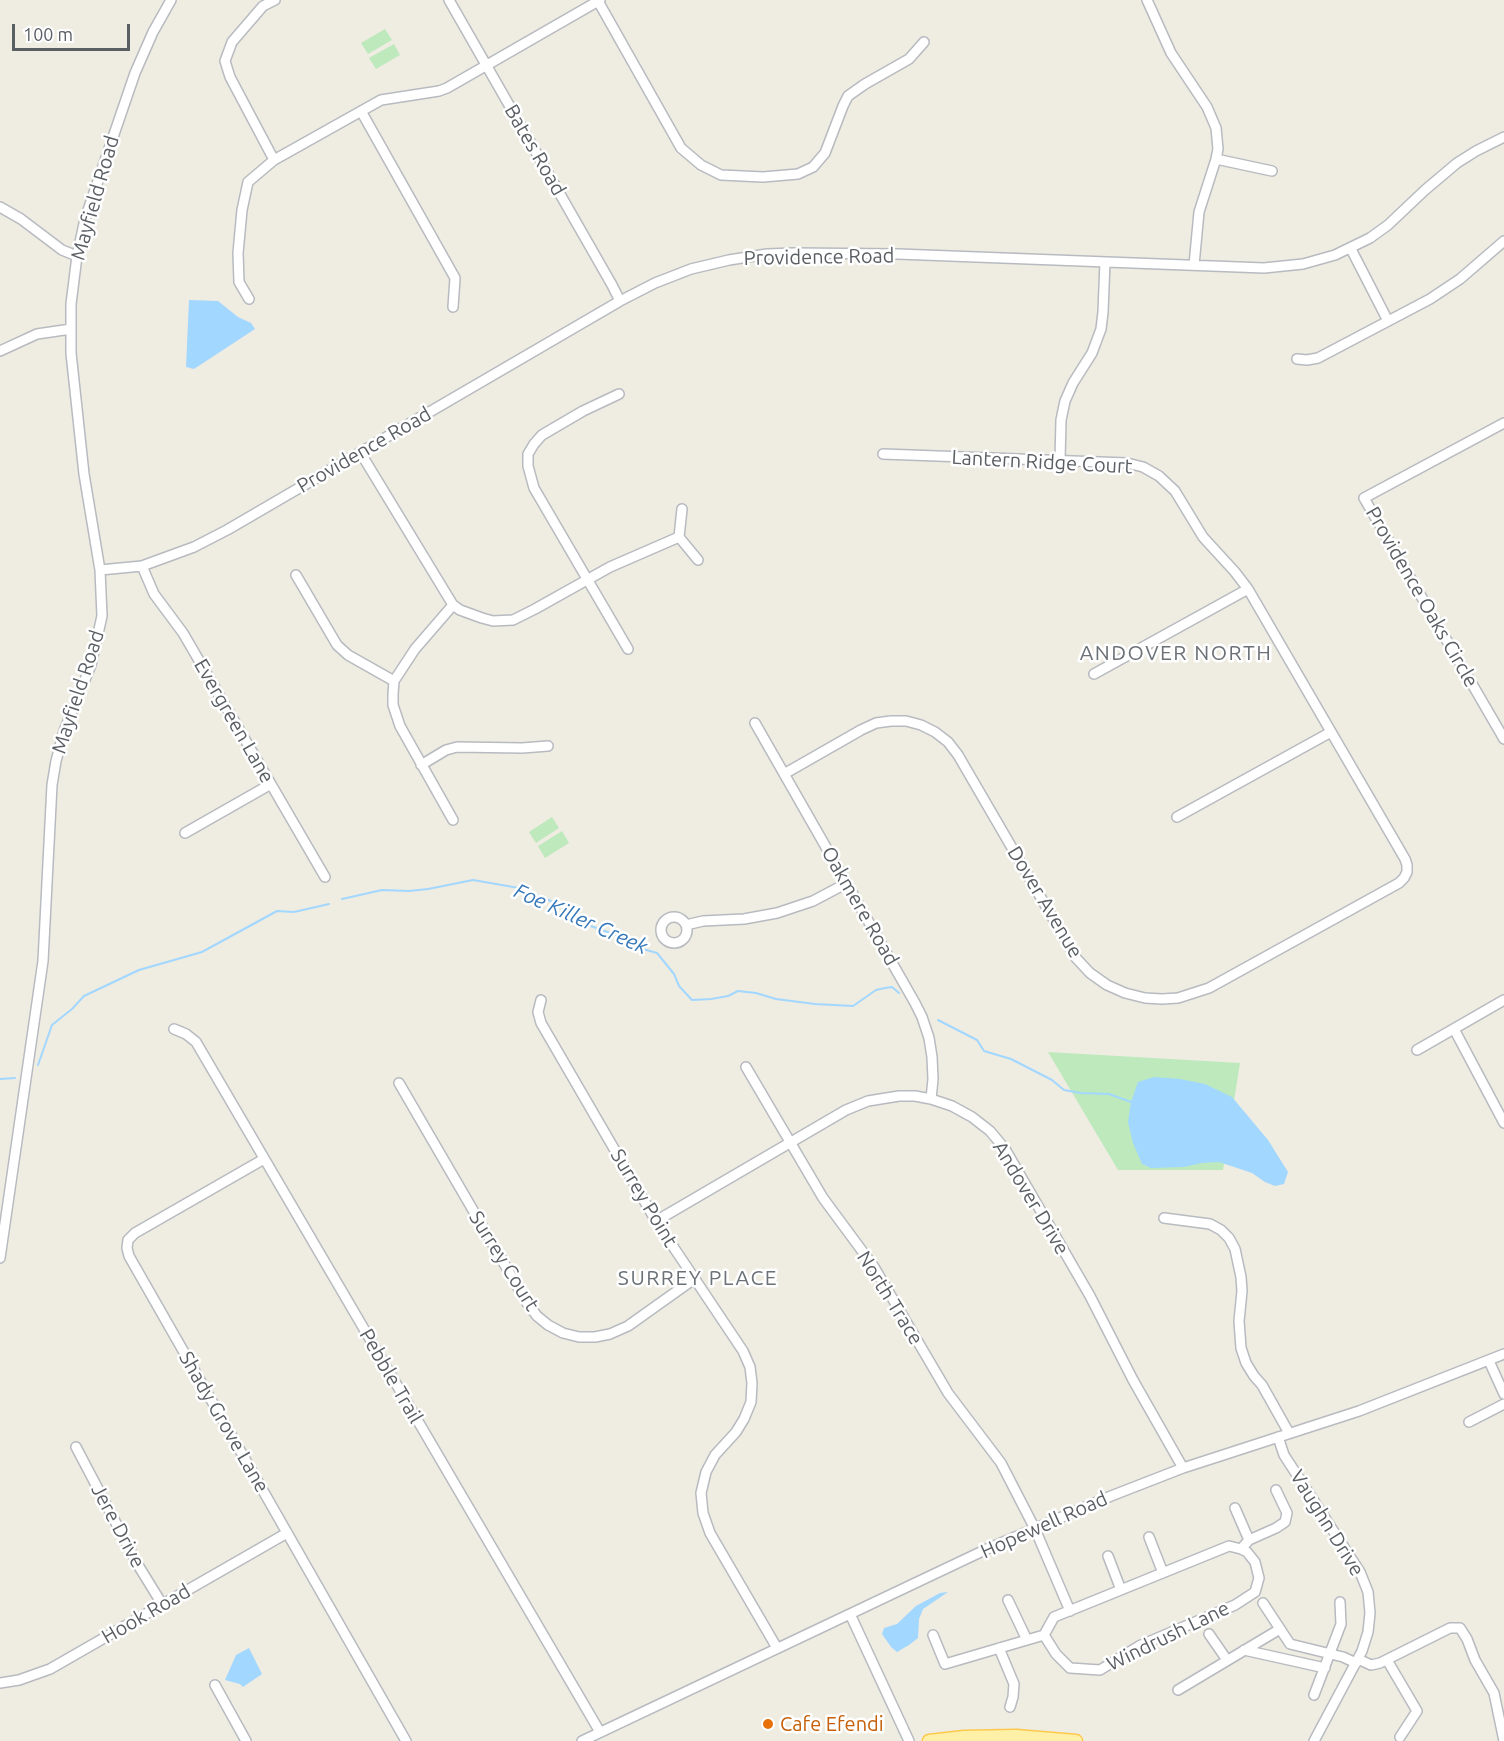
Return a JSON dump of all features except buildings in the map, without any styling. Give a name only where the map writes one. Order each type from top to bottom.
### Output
[{"type":"main road","points":[[929,1741],[964,1737],[990,1739],[1025,1736],[1076,1741]]},
{"type":"street","name":"Mayfield Road","points":[[0,1258],[4,1199],[43,961],[52,785],[64,731],[94,655],[102,616],[100,570],[79,433],[71,353],[71,304],[77,256],[85,219],[135,73],[153,32],[171,0]]},
{"type":"street","points":[[274,160],[230,77],[225,61],[232,42],[263,6],[275,0]]},
{"type":"street","name":"Bates Road","points":[[449,0],[620,301]]},
{"type":"street","points":[[1147,0],[1171,53],[1213,117],[1218,137],[1216,159],[1198,212],[1194,265]]},
{"type":"street","points":[[249,299],[239,282],[238,253],[242,210],[248,182],[274,160],[381,100],[447,88],[599,1],[681,148],[702,165],[721,175],[764,177],[798,174],[813,167],[825,153],[848,96],[909,59],[924,42]]},
{"type":"street","points":[[361,111],[455,278],[453,307]]},
{"type":"street","name":"Providence Road","points":[[100,570],[142,566],[194,547],[620,301],[655,283],[691,269],[766,254],[898,254],[1287,267],[1319,260],[1350,249],[1370,238],[1388,225],[1457,163],[1504,137]]},
{"type":"street","points":[[1216,159],[1272,171]]},
{"type":"street","points":[[0,207],[21,219],[62,250],[77,256]]},
{"type":"street","points":[[1297,359],[1318,358],[1446,289],[1504,241]]},
{"type":"street","points":[[1350,249],[1389,321]]},
{"type":"street","points":[[1060,460],[1061,420],[1065,401],[1072,383],[1092,353],[1101,329],[1105,262]]},
{"type":"street","points":[[0,351],[37,334],[70,329]]},
{"type":"street","points":[[619,394],[551,428],[542,435],[528,454],[528,466],[534,488],[628,649]]},
{"type":"street","name":"Providence Oaks Circle","points":[[1504,423],[1364,498],[1504,739]]},
{"type":"street","points":[[360,452],[453,605],[460,610],[493,621],[513,620],[610,567],[679,537]]},
{"type":"street","name":"Lantern Ridge Court","points":[[883,454],[1127,463],[1143,467],[1159,476],[1175,491],[1203,537],[1248,589],[1405,859],[1407,872]]},
{"type":"street","points":[[682,509],[679,537],[698,560]]},
{"type":"street","name":"Evergreen Lane","points":[[142,566],[154,594],[183,633],[325,877]]},
{"type":"street","points":[[296,575],[337,645],[348,655],[394,681]]},
{"type":"street","points":[[1094,674],[1248,589]]},
{"type":"street","points":[[453,605],[415,649],[394,681],[393,705],[400,726],[453,820]]},
{"type":"street","name":"Dover Avenue","points":[[784,774],[876,723],[906,721],[935,732],[948,742],[958,755],[1076,958],[1090,973],[1107,985],[1145,998],[1179,998],[1209,988],[1398,883],[1404,879],[1407,872]]},
{"type":"street","name":"Oakmere Road","points":[[755,723],[913,997],[922,1017],[932,1057],[931,1099]]},
{"type":"street","points":[[1177,817],[1331,732]]},
{"type":"street","points":[[421,765],[446,750],[458,747],[548,746]]},
{"type":"street","points":[[185,833],[271,784]]},
{"type":"street","points":[[686,925],[703,921],[744,920],[777,913],[813,901],[847,883]]},
{"type":"street","name":"Surrey Point","points":[[541,1000],[538,1012],[541,1023],[656,1221],[743,1351],[750,1367],[751,1402],[736,1432],[715,1455],[706,1472],[701,1493],[703,1513],[710,1533],[777,1648]]},
{"type":"street","points":[[1417,1050],[1504,1000]]},
{"type":"street","name":"Pebble Trail","points":[[174,1029],[196,1041],[600,1732]]},
{"type":"street","points":[[1454,1029],[1504,1123]]},
{"type":"street","name":"North Trace","points":[[746,1067],[823,1198],[874,1267],[948,1393],[1000,1463],[1035,1529]]},
{"type":"street","name":"Surrey Court","points":[[399,1083],[527,1303],[548,1325],[563,1333],[579,1337],[610,1334],[628,1326],[694,1280]]},
{"type":"street","name":"Andover Drive","points":[[656,1221],[846,1110],[868,1101],[899,1096],[931,1099],[952,1106],[972,1117],[990,1131],[1005,1149],[1090,1296],[1133,1380],[1183,1468]]},
{"type":"street","name":"Shady Grove Lane","points":[[264,1159],[135,1233],[128,1240],[127,1248],[129,1256],[406,1741]]},
{"type":"street","points":[[1164,1218],[1210,1224],[1229,1238],[1235,1249],[1241,1277],[1239,1321],[1241,1348],[1246,1363],[1262,1385],[1289,1433]]},
{"type":"street","name":"Hopewell Road","points":[[582,1741],[987,1549],[1111,1496],[1183,1468],[1359,1411],[1504,1354]]},
{"type":"street","points":[[1489,1360],[1504,1394]]},
{"type":"street","points":[[1469,1422],[1504,1404]]},
{"type":"street","name":"Vaughn Drive","points":[[1278,1437],[1284,1455],[1360,1572],[1368,1592],[1370,1613],[1368,1632],[1357,1661],[1314,1741]]},
{"type":"street","name":"Jere Drive","points":[[76,1447],[138,1565],[162,1604]]},
{"type":"street","points":[[933,1635],[945,1664],[1044,1635],[1054,1617],[1229,1546],[1241,1549],[1249,1540],[1276,1528],[1285,1522],[1287,1513],[1276,1490]]},
{"type":"street","points":[[1234,1508],[1249,1540]]},
{"type":"street","points":[[1035,1529],[1070,1611]]},
{"type":"street","name":"Hook Road","points":[[0,1683],[19,1680],[50,1669],[287,1533]]},
{"type":"street","points":[[1149,1537],[1163,1573]]},
{"type":"street","name":"Windrush Lane","points":[[1044,1635],[1056,1654],[1071,1668],[1100,1670],[1139,1646],[1235,1605],[1255,1592],[1259,1578],[1255,1562],[1247,1552],[1241,1549]]},
{"type":"street","points":[[1108,1556],[1121,1590]]},
{"type":"street","points":[[1008,1600],[1027,1640]]},
{"type":"street","points":[[1314,1695],[1341,1624],[1340,1602]]},
{"type":"street","points":[[1263,1603],[1290,1644],[1371,1665],[1387,1660],[1450,1628],[1460,1628],[1494,1693],[1504,1741]]},
{"type":"street","points":[[850,1614],[909,1741]]},
{"type":"street","points":[[1178,1690],[1280,1629]]},
{"type":"street","points":[[1209,1634],[1227,1660]]},
{"type":"street","points":[[999,1648],[1014,1684],[1010,1707]]},
{"type":"street","points":[[1244,1650],[1324,1668]]},
{"type":"street","points":[[1387,1660],[1417,1711],[1400,1737]]},
{"type":"street","points":[[214,1685],[246,1741]]},
{"type":"green space","points":[[385,29],[392,40],[368,54],[361,43]]},
{"type":"green space","points":[[394,44],[400,55],[376,69],[369,58]]},
{"type":"green space","points":[[552,817],[559,828],[536,843],[529,832]]},
{"type":"green space","points":[[562,831],[569,843],[545,858],[538,846]]},
{"type":"green space","points":[[1048,1052],[1240,1063],[1223,1170],[1118,1170]]},
{"type":"water","points":[[189,300],[218,301],[238,317],[251,323],[255,329],[194,369],[186,367]]},
{"type":"water","points":[[1154,1077],[1205,1084],[1232,1097],[1268,1140],[1288,1172],[1284,1184],[1275,1186],[1252,1173],[1219,1162],[1184,1167],[1151,1168],[1142,1164],[1133,1143],[1128,1122],[1131,1102],[1138,1082]]},
{"type":"water","points":[[948,1592],[923,1609],[919,1619],[918,1638],[897,1652],[891,1647],[882,1634],[884,1628],[897,1624],[916,1606],[940,1593]]},
{"type":"water","points":[[249,1648],[262,1674],[243,1687],[225,1680],[236,1655]]},
{"type":"waterway","name":"Foe Killer Creek","points":[[342,899],[382,890],[428,889],[473,880],[519,888],[575,911],[585,924],[619,936],[636,947],[657,953],[674,974],[679,986],[692,1000],[728,996],[738,991],[776,999],[853,1006],[876,990],[892,987],[899,993]]},
{"type":"waterway","name":"Foe Killer Creek","points":[[38,1065],[52,1025],[84,996],[139,970],[202,952],[277,911],[294,912],[329,904]]},
{"type":"waterway","name":"Foe Killer Creek","points":[[938,1020],[977,1040],[984,1051],[1011,1059],[1052,1080],[1064,1090],[1109,1094],[1131,1102]]},
{"type":"waterway","name":"Foe Killer Creek","points":[[0,1079],[15,1078]]},
{"type":"place","name":"Cafe Efendi","points":[[768,1724]]},
{"type":"district","name":"ANDOVER NORTH","points":[[1176,653]]},
{"type":"district","name":"SURREY PLACE","points":[[698,1278]]}]
